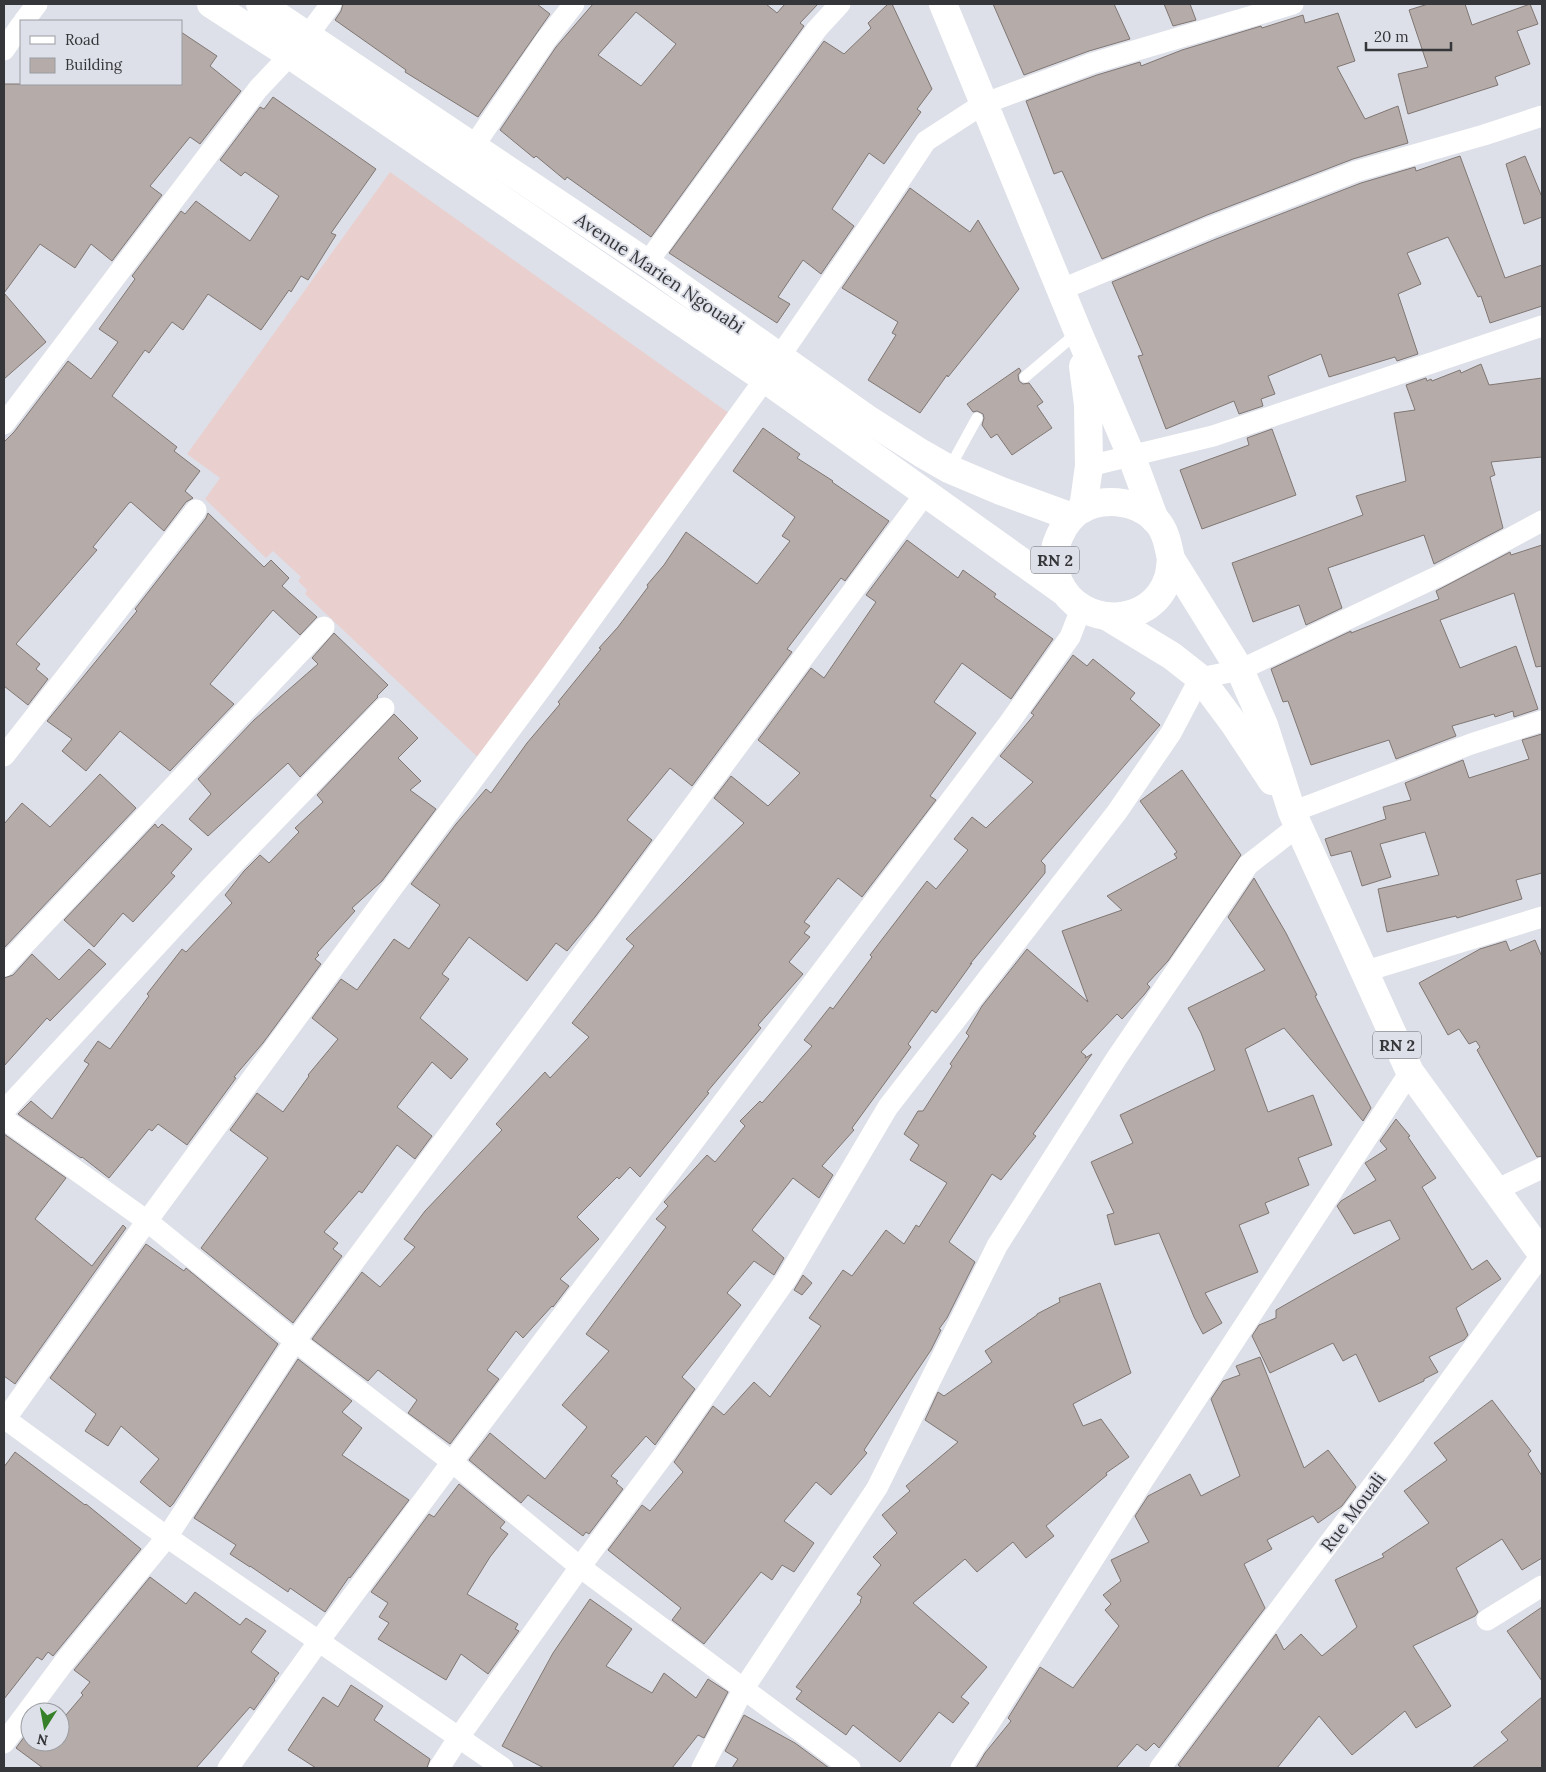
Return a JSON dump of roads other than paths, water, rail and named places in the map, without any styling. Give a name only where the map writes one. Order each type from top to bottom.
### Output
[{"type":"main road","points":[[211,4],[290,55],[765,379],[1072,600]]},
{"type":"main road","name":"Avenue Marien Ngouabi","points":[[260,4],[647,263],[866,418],[920,453],[949,469],[1010,494],[1078,513]]},
{"type":"main road","name":"RN 2","points":[[943,4],[1130,455],[1155,520],[1167,538],[1171,559],[1168,578],[1159,595],[1145,608],[1127,616],[1108,617]]},
{"type":"main road","name":"RN 2","points":[[1078,332],[1088,405],[1089,466],[1078,513]]},
{"type":"main road","name":"RN 2","points":[[1155,520],[1134,505],[1108,501],[1078,513],[1060,533],[1054,552],[1055,572],[1072,600],[1108,617],[1172,656],[1200,678],[1235,725],[1295,819]]},
{"type":"main road","name":"RN 2","points":[[1171,559],[1240,670],[1264,725],[1295,819],[1410,1072],[1542,1254]]},
{"type":"street","points":[[25,20],[37,4]]},
{"type":"street","points":[[308,35],[331,4]]},
{"type":"street","points":[[473,147],[546,40],[574,4]]},
{"type":"street","points":[[647,263],[802,49],[840,4]]},
{"type":"street","points":[[780,356],[926,141],[983,104],[1093,63],[1293,4]]},
{"type":"street","points":[[4,50],[20,26]]},
{"type":"street","points":[[4,424],[258,89],[290,55]]},
{"type":"street","points":[[1060,290],[1211,227],[1358,171],[1484,135],[1542,116]]},
{"type":"street","points":[[1089,466],[1214,436],[1542,326]]},
{"type":"street","points":[[503,1768],[167,1537],[4,1420],[146,1222],[551,676],[765,379]]},
{"type":"street","points":[[4,1743],[65,1661],[167,1537],[295,1341],[925,494]]},
{"type":"street","points":[[4,756],[196,510]]},
{"type":"street","points":[[439,1768],[580,1566],[668,1449],[787,1278],[888,1107],[1117,812],[1171,732],[1200,678],[1240,670],[1447,572],[1542,521]]},
{"type":"street","points":[[228,1768],[318,1641],[1009,723],[1070,637],[1072,600]]},
{"type":"street","points":[[4,966],[324,627]]},
{"type":"street","points":[[4,1111],[210,888],[384,708]]},
{"type":"street","points":[[702,1768],[744,1688],[877,1488],[996,1246],[1100,1084],[1248,866],[1295,819],[1471,744],[1542,721]]},
{"type":"street","points":[[1363,972],[1542,917]]},
{"type":"street","points":[[961,1768],[1144,1479],[1410,1072]]},
{"type":"street","points":[[4,1119],[146,1222],[295,1341],[452,1462],[580,1566],[850,1768]]},
{"type":"street","points":[[1496,1190],[1542,1168]]},
{"type":"street","name":"Rue Mouali","points":[[1160,1768],[1400,1449],[1542,1254]]},
{"type":"street","points":[[1486,1620],[1542,1586]]},
{"type":"lane","points":[[1025,377],[1078,332]]},
{"type":"lane","points":[[949,469],[977,418]]}]
